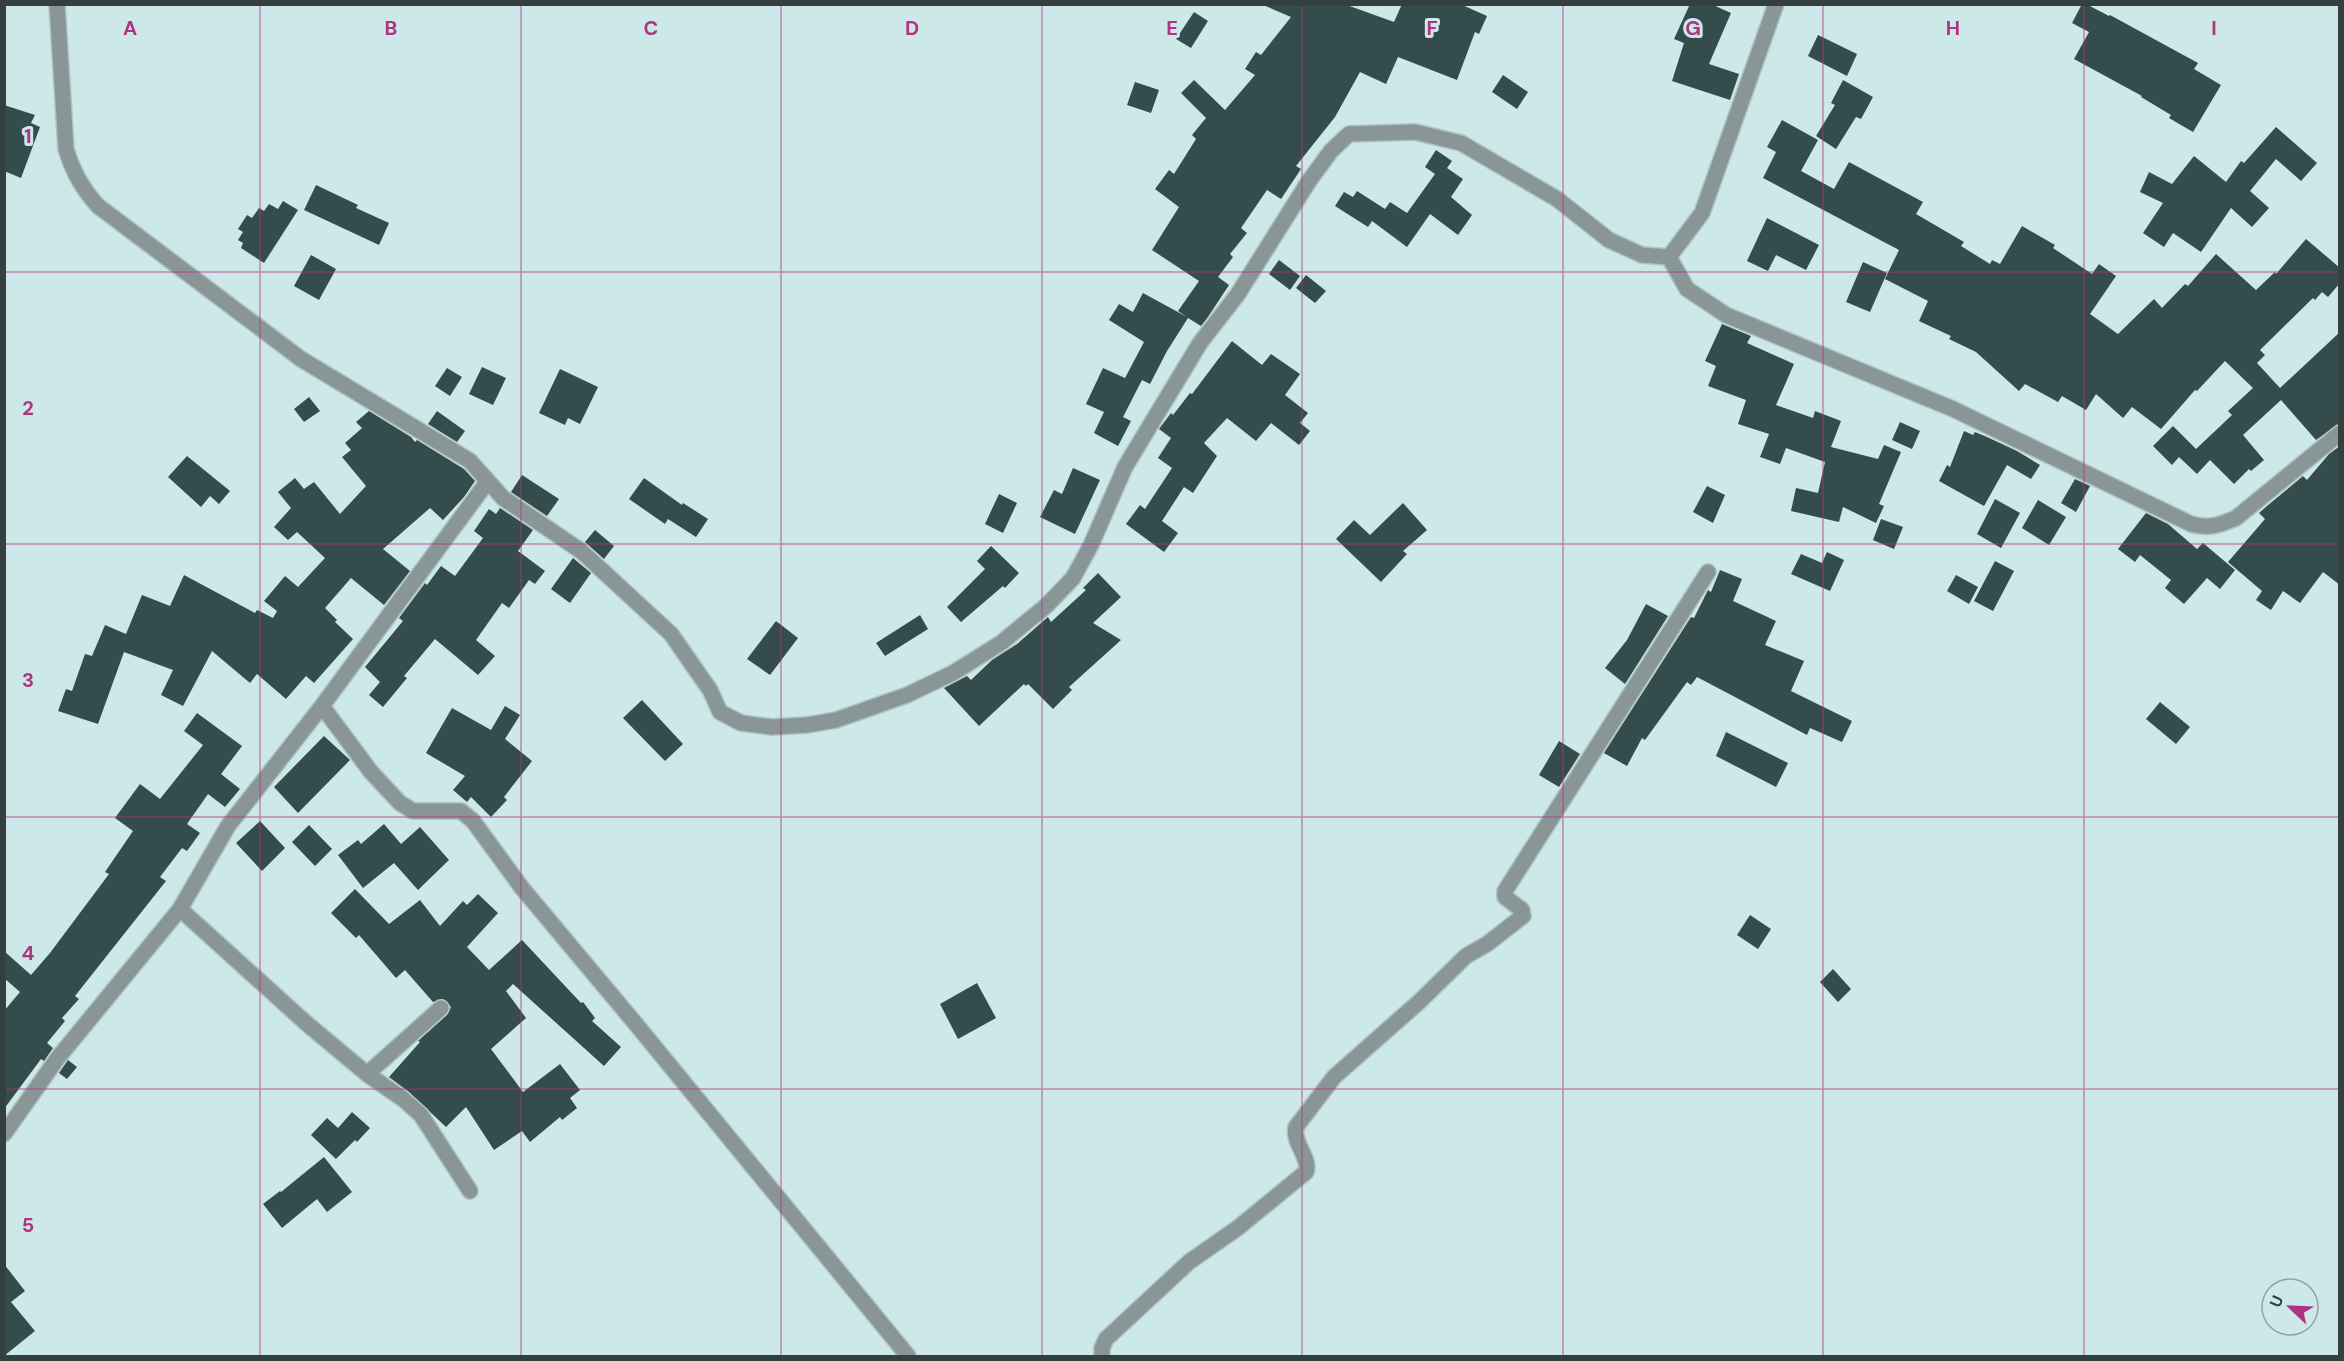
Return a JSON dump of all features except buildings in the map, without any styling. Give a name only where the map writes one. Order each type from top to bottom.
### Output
[{"type":"street","points":[[57,4],[66,149],[81,187],[98,206],[300,359],[470,460],[503,498],[581,551],[671,634],[710,690],[720,711],[741,723],[772,727],[807,725],[836,720],[907,695],[953,673],[1000,643],[1046,606],[1073,578],[1091,545],[1125,467],[1200,343],[1238,294],[1325,158],[1349,134],[1415,132],[1461,143],[1557,199],[1609,240],[1642,255],[1669,257]]},
{"type":"street","points":[[1669,257],[1702,213],[1776,4]]},
{"type":"street","points":[[1669,257],[1687,290],[1726,315],[1953,409],[2191,524],[2203,527],[2217,526],[2236,518],[2340,433]]},
{"type":"street","points":[[4,1134],[57,1059],[180,909],[228,825],[322,706],[488,481]]},
{"type":"street","points":[[1102,1356],[1102,1348],[1106,1339],[1184,1266],[1239,1227],[1306,1172],[1307,1166],[1295,1136],[1296,1127],[1334,1077],[1420,1001],[1468,954],[1487,944],[1523,916],[1522,910],[1505,897],[1505,891],[1708,572]]},
{"type":"street","points":[[322,706],[371,772],[400,803],[413,811],[461,811],[473,821],[522,888],[908,1356]]},
{"type":"street","points":[[180,909],[306,1023],[367,1074],[404,1099],[421,1115],[470,1191]]},
{"type":"street","points":[[367,1074],[441,1008]]}]
